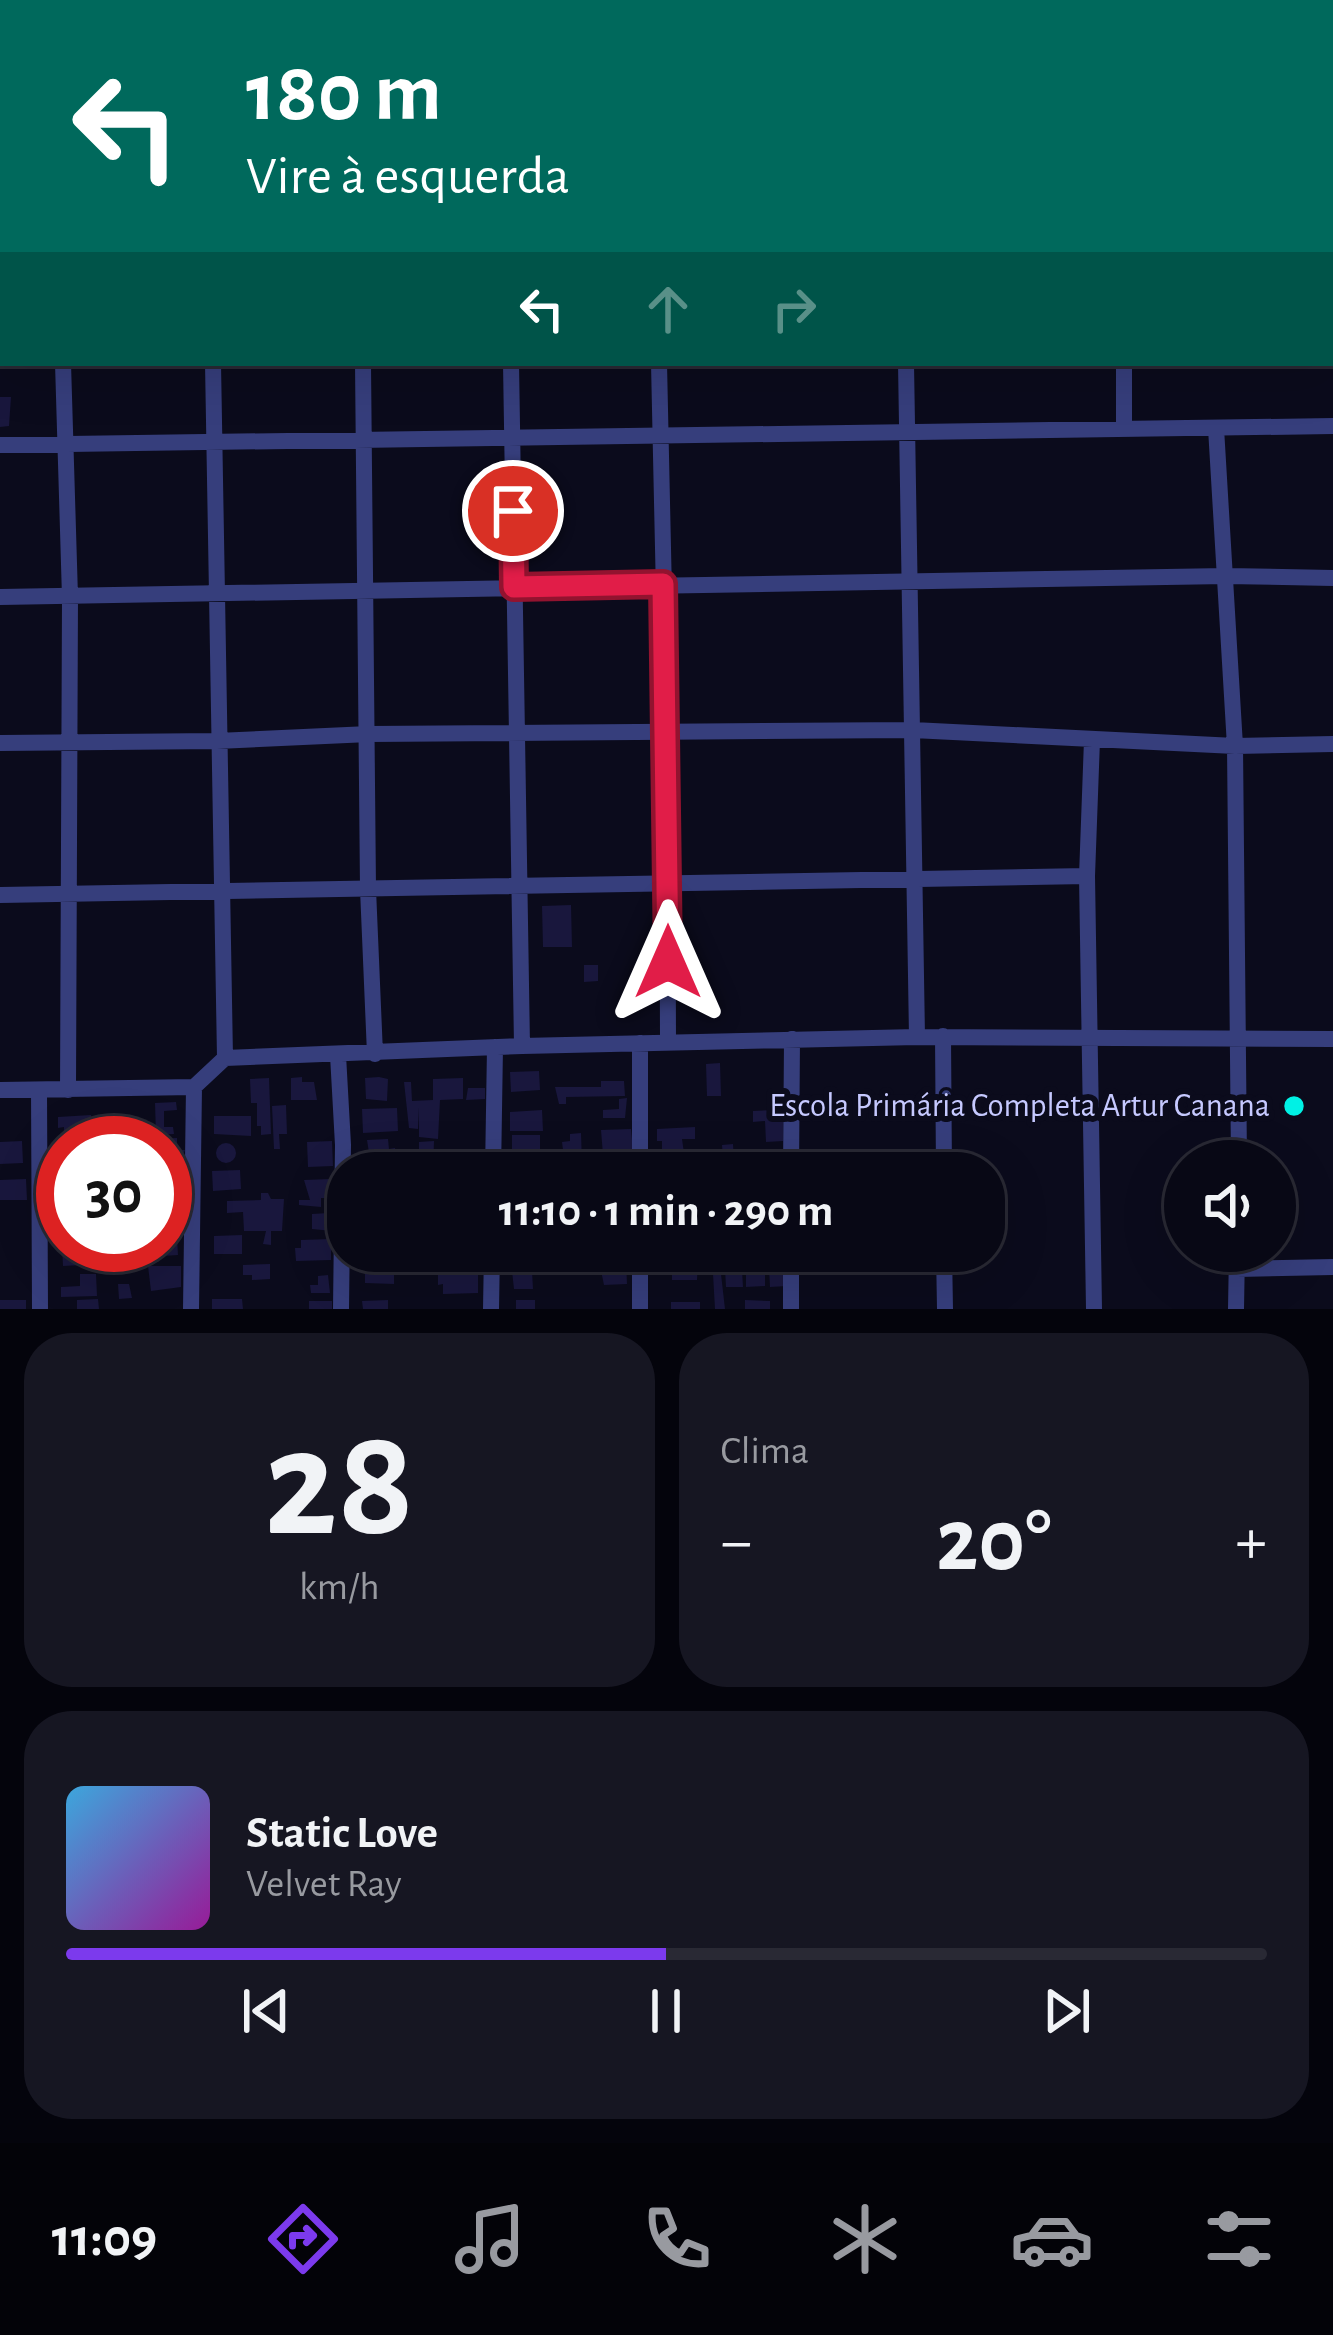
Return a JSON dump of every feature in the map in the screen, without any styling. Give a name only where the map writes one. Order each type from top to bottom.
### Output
[{"type":"street","points":[[64,366],[70,597],[68,1090]]},
{"type":"street","points":[[213,366],[225,1058]]},
{"type":"street","points":[[363,366],[368,889],[375,1054]]},
{"type":"street","points":[[511,366],[522,1046]]},
{"type":"street","points":[[658,366],[668,1042]]},
{"type":"street","points":[[906,366],[916,1037]]},
{"type":"street","points":[[1124,366],[1124,428]]},
{"type":"street","points":[[0,445],[1333,426]]},
{"type":"street","points":[[1216,428],[1235,746],[1239,1140]]},
{"type":"street","points":[[0,597],[1333,578]]},
{"type":"street","points":[[0,743],[369,734],[913,730],[1235,746],[1333,744]]},
{"type":"street","points":[[1092,740],[1087,876],[1094,1309]]},
{"type":"street","points":[[0,895],[1087,876]]},
{"type":"street","points":[[0,1090],[194,1087],[225,1058],[495,1047],[943,1036],[1333,1039]]},
{"type":"street","points":[[943,1036],[944,1152]]},
{"type":"street","points":[[791,1152],[792,1039]]},
{"type":"street","points":[[640,1042],[640,1152]]},
{"type":"street","points":[[493,1152],[495,1047]]},
{"type":"street","points":[[338,1055],[343,1145],[341,1309]]},
{"type":"street","points":[[191,1309],[194,1087]]},
{"type":"street","points":[[39,1090],[40,1309]]},
{"type":"street","points":[[1296,1264],[1333,1267]]},
{"type":"street","points":[[491,1309],[492,1272]]},
{"type":"street","points":[[640,1272],[640,1309]]},
{"type":"street","points":[[790,1309],[791,1272]]},
{"type":"street","points":[[944,1272],[945,1309]]},
{"type":"street","points":[[1236,1309],[1237,1272]]},
{"type":"building","points":[[0,397],[11,397],[9,426],[0,427]]},
{"type":"building","points":[[571,905],[572,947],[543,947],[542,906]]},
{"type":"building","points":[[584,965],[598,965],[598,981],[584,982]]},
{"type":"building","points":[[720,1063],[721,1096],[707,1096],[706,1064]]},
{"type":"building","points":[[539,1071],[540,1090],[511,1092],[510,1072]]},
{"type":"building","points":[[302,1077],[302,1082],[314,1082],[317,1100],[291,1100],[291,1078]]},
{"type":"building","points":[[269,1078],[271,1134],[261,1135],[257,1103],[251,1103],[250,1079]]},
{"type":"building","points":[[365,1078],[388,1079],[387,1101],[366,1099]]},
{"type":"building","points":[[463,1078],[463,1099],[440,1100],[438,1139],[419,1137],[419,1107],[418,1129],[409,1128],[404,1082],[411,1082],[412,1101],[433,1100],[433,1079]]},
{"type":"building","points":[[601,1081],[624,1081],[625,1096],[566,1097],[566,1104],[559,1104],[555,1087],[601,1087]]},
{"type":"building","points":[[468,1088],[485,1088],[485,1099],[466,1100]]},
{"type":"building","points":[[627,1098],[625,1118],[603,1118],[603,1110],[619,1109],[619,1099]]},
{"type":"building","points":[[176,1102],[177,1110],[155,1116],[155,1103]]},
{"type":"building","points":[[286,1105],[287,1134],[279,1134],[280,1149],[274,1149],[272,1106]]},
{"type":"building","points":[[397,1108],[398,1131],[363,1133],[362,1109]]},
{"type":"building","points":[[542,1110],[543,1131],[510,1131],[510,1112]]},
{"type":"building","points":[[776,1110],[777,1120],[783,1120],[783,1141],[766,1142],[765,1121],[753,1122],[753,1111]]},
{"type":"building","points":[[214,1116],[251,1116],[251,1136],[214,1134]]},
{"type":"building","points":[[695,1127],[695,1139],[682,1139],[684,1152],[662,1152],[657,1129]]},
{"type":"building","points":[[631,1129],[633,1152],[603,1152],[601,1130]]},
{"type":"building","points":[[581,1133],[582,1152],[563,1150],[562,1142],[570,1141],[570,1134]]},
{"type":"building","points":[[512,1135],[540,1135],[540,1152],[512,1152]]},
{"type":"building","points":[[388,1139],[389,1149],[395,1152],[369,1152],[367,1140]]},
{"type":"building","points":[[22,1141],[23,1163],[0,1164],[0,1142]]},
{"type":"building","points":[[332,1141],[327,1166],[308,1167],[307,1142]]},
{"type":"building","points":[[434,1141],[434,1152],[419,1152],[419,1142]]},
{"type":"building","points":[[226,1143],[236,1153],[226,1163],[216,1153]]},
{"type":"building","points":[[240,1170],[241,1189],[213,1191],[212,1171]]},
{"type":"building","points":[[26,1179],[27,1200],[0,1200],[0,1180]]},
{"type":"building","points":[[327,1179],[327,1198],[321,1198],[321,1207],[299,1205],[299,1200],[310,1200],[304,1180]]},
{"type":"building","points":[[261,1193],[284,1199],[282,1231],[271,1231],[271,1245],[263,1244],[266,1231],[244,1231],[243,1212],[227,1213],[227,1201],[261,1200]]},
{"type":"building","points":[[327,1213],[327,1230],[312,1229],[312,1214]]},
{"type":"building","points":[[242,1235],[242,1254],[214,1254],[214,1236]]},
{"type":"building","points":[[327,1239],[327,1260],[296,1261],[295,1248],[301,1248],[301,1240]]},
{"type":"building","points":[[270,1264],[270,1279],[252,1280],[252,1275],[243,1275],[243,1265]]},
{"type":"building","points":[[149,1272],[181,1272],[181,1287],[151,1291]]},
{"type":"building","points":[[365,1272],[394,1272],[394,1284],[365,1283]]},
{"type":"building","points":[[438,1272],[478,1272],[478,1293],[443,1294],[443,1284],[438,1285]]},
{"type":"building","points":[[512,1272],[532,1272],[533,1289],[514,1289]]},
{"type":"building","points":[[601,1272],[626,1272],[627,1284],[604,1285]]},
{"type":"building","points":[[672,1272],[697,1272],[697,1280],[672,1280]]},
{"type":"building","points":[[725,1272],[742,1272],[743,1287],[726,1287]]},
{"type":"building","points":[[746,1272],[765,1272],[765,1286],[746,1287]]},
{"type":"building","points":[[769,1272],[786,1272],[787,1286],[770,1287]]},
{"type":"building","points":[[80,1274],[96,1274],[97,1296],[61,1297],[61,1287],[80,1286]]},
{"type":"building","points":[[713,1274],[721,1274],[725,1309],[715,1309]]},
{"type":"building","points":[[328,1275],[330,1293],[311,1293],[310,1285],[318,1285],[318,1276]]},
{"type":"building","points":[[118,1284],[129,1284],[132,1298],[119,1299]]},
{"type":"building","points":[[98,1299],[99,1309],[77,1309],[77,1300]]},
{"type":"building","points":[[212,1299],[242,1299],[243,1309],[212,1309]]},
{"type":"building","points":[[0,1300],[26,1300],[26,1309],[0,1309]]},
{"type":"building","points":[[388,1300],[388,1309],[363,1309],[362,1301]]},
{"type":"building","points":[[516,1300],[535,1300],[535,1309],[516,1309]]},
{"type":"building","points":[[745,1300],[770,1301],[770,1309],[745,1309]]},
{"type":"building","points":[[309,1301],[332,1301],[332,1309],[309,1309]]},
{"type":"building","points":[[671,1302],[700,1302],[700,1309],[671,1309]]},
{"type":"place","name":"Escola Primária Completa Artur Canana","points":[[1294,1106]]},
{"type":"route","points":[[513,511],[514,587],[663,584],[668,962]]}]
